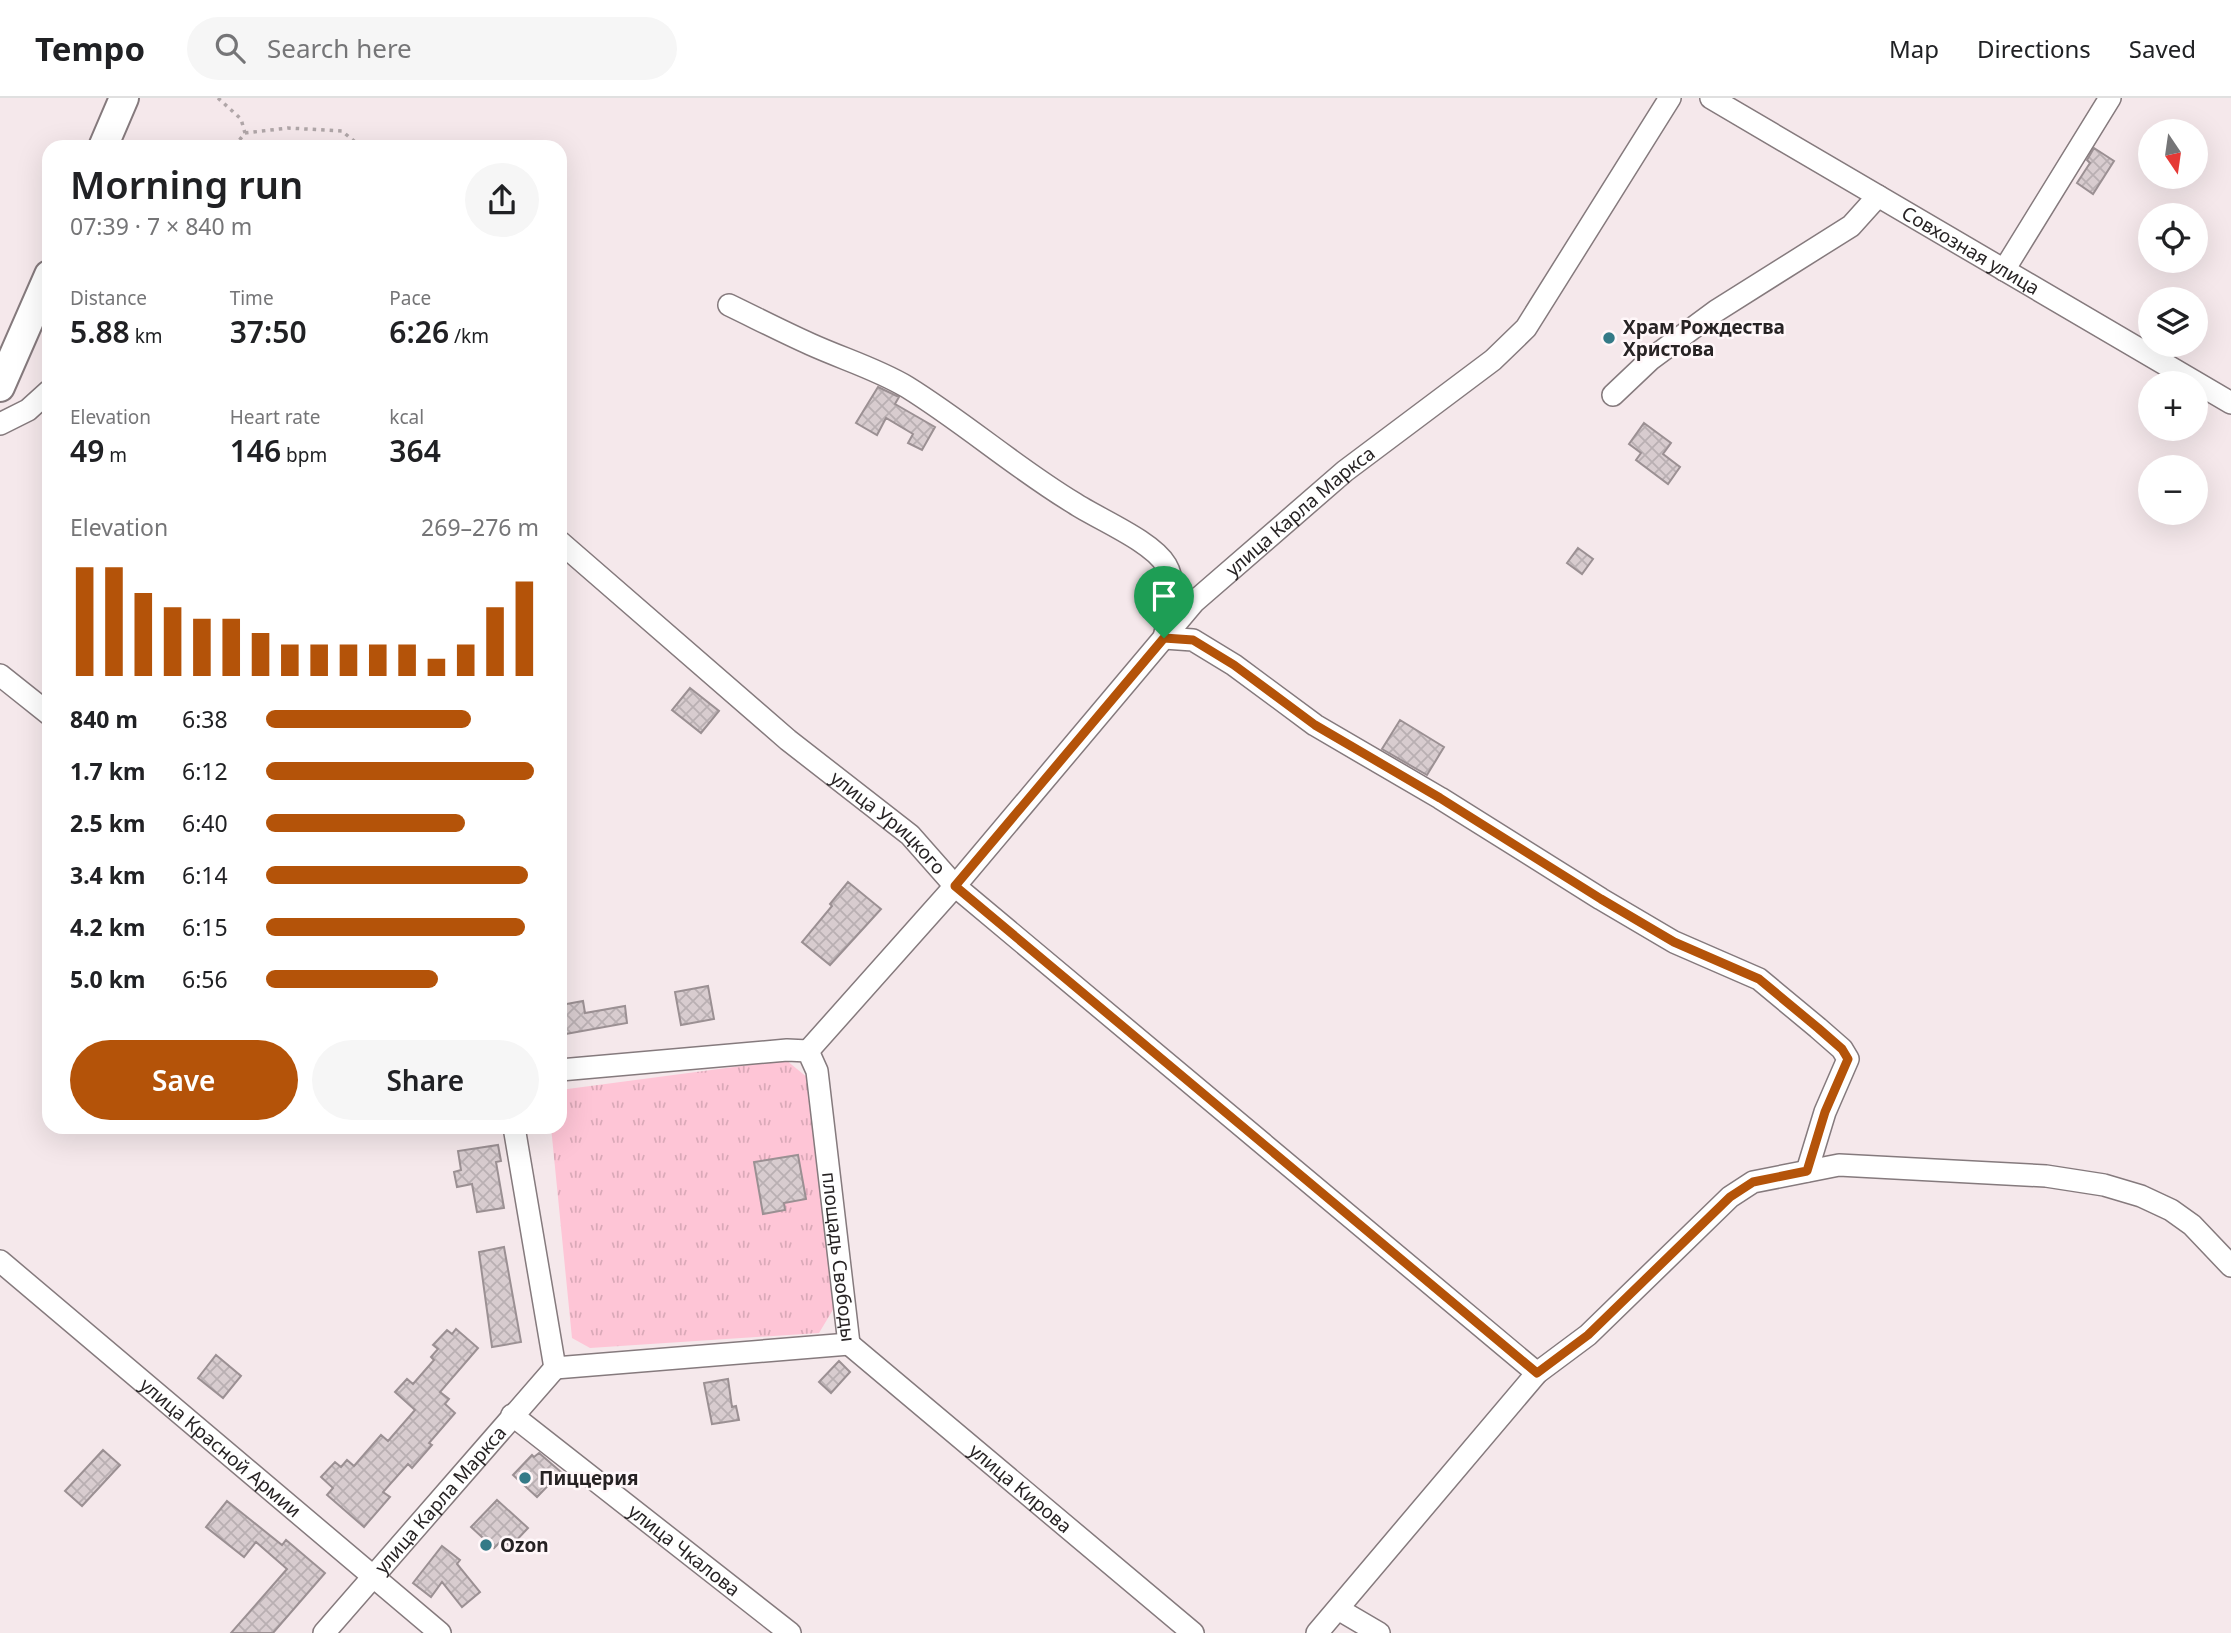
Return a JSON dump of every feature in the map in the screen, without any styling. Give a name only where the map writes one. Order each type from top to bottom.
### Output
[{"type":"main road","points":[[106,140],[124,98]]},
{"type":"main road","points":[[0,387],[42,291]]},
{"type":"street","name":"улица Карла Маркса","points":[[808,1051],[955,886],[1194,602],[1345,471],[1493,360],[1527,328],[1670,98]]},
{"type":"street","name":"Совхозная улица","points":[[1711,98],[2231,403]]},
{"type":"street","points":[[2004,270],[2110,98]]},
{"type":"street","points":[[1613,395],[1651,359],[1716,311],[1851,226],[1878,196]]},
{"type":"street","points":[[729,305],[812,345],[872,368],[908,388],[1073,503],[1145,545],[1159,556],[1167,567],[1171,582],[1172,597],[1164,638],[1193,640],[1234,665],[1315,725],[1440,798],[1674,942],[1759,979],[1842,1049],[1848,1059],[1825,1112],[1807,1171]]},
{"type":"street","points":[[0,424],[28,410],[42,397]]},
{"type":"street","name":"улица Урицкого","points":[[567,548],[788,740],[909,835],[955,886],[1537,1373]]},
{"type":"street","points":[[0,675],[42,708]]},
{"type":"street","points":[[567,1069],[787,1050],[808,1051]]},
{"type":"street","name":"площадь Свободы","points":[[555,1368],[849,1344],[817,1071],[808,1051]]},
{"type":"street","points":[[515,1134],[555,1368]]},
{"type":"street","points":[[1317,1633],[1537,1373],[1588,1335],[1730,1197],[1753,1182],[1839,1166],[2046,1176],[2104,1185],[2141,1196],[2171,1210],[2192,1225],[2231,1266]]},
{"type":"street","name":"улица Красной Армии","points":[[0,1261],[440,1633]]},
{"type":"street","name":"улица Кирова","points":[[849,1344],[1193,1633]]},
{"type":"street","name":"улица Карла Маркса","points":[[324,1633],[555,1368]]},
{"type":"street","name":"улица Чкалова","points":[[512,1415],[790,1633]]},
{"type":"street","points":[[1338,1609],[1379,1633]]},
{"type":"path","points":[[218,98],[241,119],[245,133]]},
{"type":"path","points":[[240,140],[245,133],[288,128],[342,131],[352,140]]},
{"type":"green space","points":[[786,1060],[808,1078],[834,1308],[819,1333],[590,1348],[572,1338],[552,1134],[567,1134],[567,1089]]},
{"type":"building","points":[[2094,148],[2114,161],[2093,194],[2077,183],[2090,163],[2087,160]]},
{"type":"building","points":[[878,387],[899,397],[895,404],[935,427],[922,450],[908,443],[913,434],[886,418],[877,435],[856,423]]},
{"type":"building","points":[[1644,423],[1671,443],[1663,454],[1680,467],[1668,484],[1636,460],[1641,453],[1629,444]]},
{"type":"building","points":[[1578,548],[1593,559],[1582,574],[1567,563]]},
{"type":"building","points":[[690,688],[719,711],[701,733],[672,710]]},
{"type":"building","points":[[1400,720],[1444,747],[1427,775],[1382,749]]},
{"type":"building","points":[[848,882],[881,909],[830,965],[802,942]]},
{"type":"building","points":[[708,986],[714,1019],[681,1025],[675,992]]},
{"type":"building","points":[[583,1001],[585,1013],[625,1006],[627,1023],[567,1034],[567,1004]]},
{"type":"building","points":[[498,1145],[501,1161],[496,1162],[504,1208],[477,1212],[472,1184],[457,1187],[454,1172],[461,1170],[458,1151]]},
{"type":"building","points":[[798,1155],[806,1199],[784,1203],[785,1210],[763,1214],[754,1162]]},
{"type":"building","points":[[504,1247],[521,1342],[492,1347],[479,1252]]},
{"type":"building","points":[[456,1329],[478,1348],[440,1392],[449,1399],[445,1404],[455,1413],[412,1468],[408,1464],[383,1492],[390,1497],[364,1527],[327,1495],[333,1488],[321,1477],[335,1462],[341,1467],[347,1460],[354,1466],[381,1435],[388,1441],[415,1410],[395,1392],[407,1379],[413,1384],[434,1360],[431,1357],[438,1349],[433,1345],[447,1330],[452,1334]]},
{"type":"building","points":[[216,1355],[241,1376],[223,1398],[198,1378]]},
{"type":"building","points":[[839,1361],[850,1372],[831,1393],[819,1382]]},
{"type":"building","points":[[728,1379],[732,1407],[736,1406],[739,1420],[712,1424],[704,1383]]},
{"type":"building","points":[[103,1450],[120,1465],[82,1506],[65,1491]]},
{"type":"building","points":[[539,1453],[561,1472],[537,1497],[513,1475],[532,1455],[534,1457]]},
{"type":"building","points":[[497,1500],[528,1528],[510,1547],[503,1539],[494,1548],[471,1527]]},
{"type":"building","points":[[227,1501],[282,1545],[286,1540],[325,1573],[273,1633],[231,1633],[287,1569],[256,1542],[244,1557],[206,1527]]},
{"type":"building","points":[[442,1546],[460,1560],[457,1564],[480,1592],[462,1607],[442,1582],[431,1597],[413,1583]]},
{"type":"place","name":"Храм Рождества Христова","points":[[1609,338]]},
{"type":"place","name":"Пиццерия","points":[[525,1478]]},
{"type":"place","name":"Ozon","points":[[486,1545]]},
{"type":"route","points":[[1164,638],[1193,640],[1234,665],[1315,725],[1440,798],[1601,899],[1674,942],[1759,979],[1842,1049],[1848,1059],[1825,1112],[1807,1171],[1753,1182],[1730,1197],[1588,1335],[1537,1373],[955,886],[1164,638]]}]
